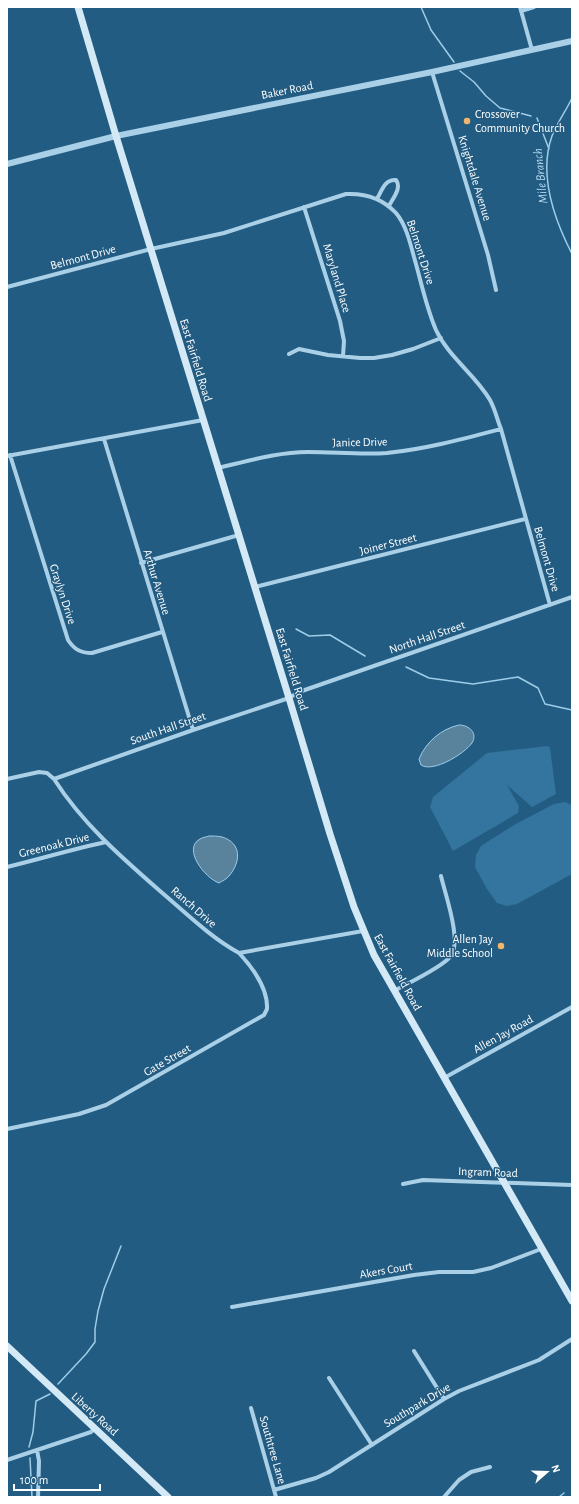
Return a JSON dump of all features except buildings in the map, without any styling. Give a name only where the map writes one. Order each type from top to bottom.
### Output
[{"type":"main road","name":"East Fairfield Road","points":[[78,7],[150,249],[352,902],[374,955],[572,1301]]},
{"type":"main road","name":"Liberty Road","points":[[7,1346],[168,1497]]},
{"type":"street","points":[[532,50],[520,9],[534,7]]},
{"type":"street","name":"Baker Road","points":[[7,164],[116,136],[432,72],[572,41]]},
{"type":"street","name":"Knightdale Avenue","points":[[432,72],[484,241],[496,290]]},
{"type":"street","points":[[377,199],[387,182],[392,179],[396,180],[399,183],[399,189],[389,206]]},
{"type":"street","name":"Belmont Drive","points":[[7,287],[150,249],[224,233],[346,194],[364,194],[389,206],[402,221],[430,312],[441,338],[451,354],[479,385],[490,400],[500,429],[550,605]]},
{"type":"street","name":"Maryland Place","points":[[304,208],[340,321],[344,340],[343,356]]},
{"type":"street","points":[[289,354],[299,349],[360,358],[392,355],[413,349],[441,338]]},
{"type":"street","points":[[8,456],[203,420]]},
{"type":"street","name":"Janice Drive","points":[[218,468],[288,453],[387,453],[442,444],[500,429]]},
{"type":"street","name":"Arthur Avenue","points":[[104,439],[193,730]]},
{"type":"street","name":"Graylyn Drive","points":[[8,456],[68,640],[72,646],[80,652],[92,653],[162,632]]},
{"type":"street","name":"Joiner Street","points":[[255,587],[525,519]]},
{"type":"street","points":[[141,563],[239,535]]},
{"type":"street","name":"North Hall Street","points":[[289,698],[299,692],[572,597]]},
{"type":"street","name":"South Hall Street","points":[[54,779],[289,698]]},
{"type":"street","points":[[7,779],[39,772],[47,773],[54,779]]},
{"type":"street","name":"Ranch Drive","points":[[54,779],[87,823],[122,858],[204,930],[239,953]]},
{"type":"street","name":"Greenoak Drive","points":[[7,867],[45,858],[81,847],[106,842]]},
{"type":"street","points":[[394,991],[444,963],[452,956],[456,943],[450,908],[441,876]]},
{"type":"street","points":[[239,953],[364,931]]},
{"type":"street","name":"Gate Street","points":[[7,1129],[79,1114],[106,1105],[264,1015],[267,1009],[265,995],[251,967],[239,953]]},
{"type":"street","name":"Allen Jay Road","points":[[444,1078],[572,1007]]},
{"type":"street","name":"Ingram Road","points":[[403,1184],[423,1180],[572,1185]]},
{"type":"street","name":"Akers Court","points":[[232,1307],[414,1275],[439,1272],[473,1272],[485,1270],[541,1249]]},
{"type":"street","name":"Southpark Drive","points":[[274,1490],[316,1478],[329,1472],[444,1399],[459,1391],[539,1360],[572,1339]]},
{"type":"street","points":[[414,1351],[444,1399]]},
{"type":"street","points":[[329,1378],[372,1445]]},
{"type":"street","name":"Southtree Lane","points":[[251,1408],[276,1497]]},
{"type":"street","points":[[7,1460],[91,1432],[95,1428]]},
{"type":"street","points":[[37,1450],[39,1461],[38,1497]]},
{"type":"street","points":[[444,1497],[459,1480],[471,1472],[490,1467]]},
{"type":"shaded area","points":[[459,725],[466,726],[472,730],[474,739],[472,743],[456,757],[448,761],[433,766],[426,767],[421,765],[419,759],[430,742],[440,733]]},
{"type":"shaded area","points":[[548,746],[550,748],[556,794],[532,807],[507,785],[519,806],[518,813],[453,851],[430,807],[433,797],[487,753]]},
{"type":"shaded area","points":[[565,802],[572,805],[572,874],[517,904],[507,906],[497,903],[487,889],[475,867],[476,855],[481,846],[514,825],[554,804]]},
{"type":"shaded area","points":[[209,836],[229,840],[236,848],[238,854],[233,871],[227,878],[219,883],[213,880],[202,870],[194,856],[193,849],[195,844],[201,838]]},
{"type":"waterway","name":"Mile Branch","points":[[421,7],[431,30],[454,62]]},
{"type":"waterway","name":"Mile Branch","points":[[460,71],[474,82],[486,96],[500,108],[531,116]]},
{"type":"waterway","name":"Mile Branch","points":[[572,98],[552,136],[548,151],[547,166],[547,181],[554,212],[572,254]]},
{"type":"waterway","name":"Mile Branch","points":[[537,118],[549,149]]},
{"type":"waterway","points":[[296,629],[309,636],[330,635],[365,656]]},
{"type":"waterway","points":[[406,667],[429,678],[473,684],[518,677],[538,688],[545,704],[572,710]]},
{"type":"waterway","points":[[58,1384],[95,1342],[95,1329],[98,1311],[104,1289],[121,1246]]},
{"type":"waterway","points":[[29,1447],[33,1432],[36,1401],[50,1394]]},
{"type":"waterway","points":[[30,1458],[32,1497]]},
{"type":"waterway","points":[[559,1497],[564,1493]]},
{"type":"place","name":"Crossover Community Church","points":[[467,121]]},
{"type":"place","name":"Allen Jay Middle School","points":[[501,946]]}]
